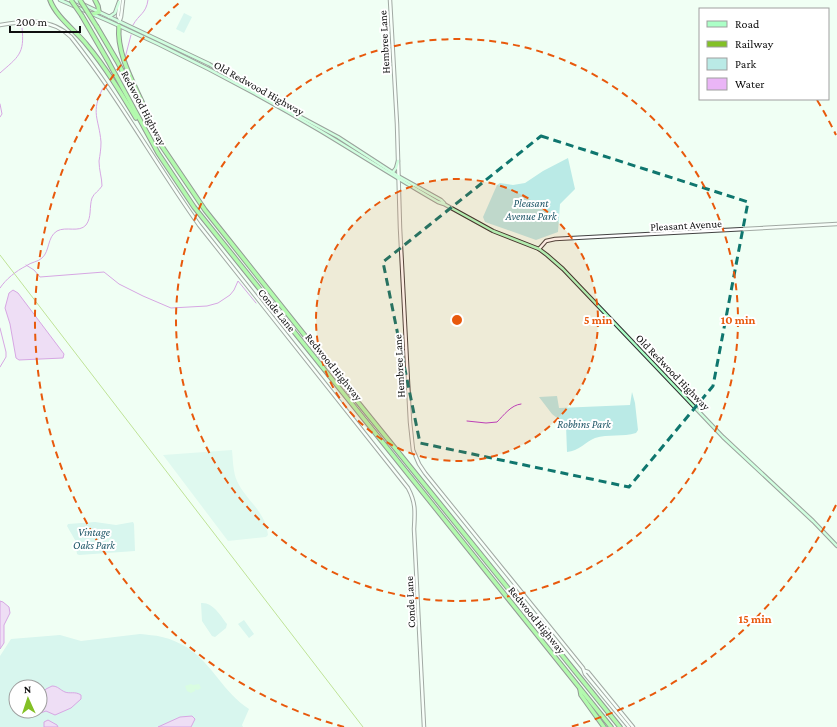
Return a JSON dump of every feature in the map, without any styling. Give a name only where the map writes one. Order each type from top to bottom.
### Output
[{"type":"highway","points":[[50,0],[54,9],[103,65],[152,142]]},
{"type":"highway","name":"Redwood Highway","points":[[70,0],[82,16],[108,60],[152,142],[194,207],[611,727]]},
{"type":"highway","name":"Redwood Highway","points":[[80,0],[117,61],[158,138],[176,168],[205,210],[620,727]]},
{"type":"highway","points":[[93,14],[99,12],[95,0]]},
{"type":"highway","points":[[119,22],[119,44],[123,59],[158,138]]},
{"type":"highway","points":[[580,688],[581,695],[604,727]]},
{"type":"main road","name":"Old Redwood Highway","points":[[60,0],[93,14],[119,22],[209,64],[256,92],[338,137],[398,176],[441,200],[444,204]]},
{"type":"main road","name":"Old Redwood Highway","points":[[74,0],[119,22],[226,79],[318,130],[399,180],[438,202],[503,236],[539,249],[555,261],[723,436],[813,521],[837,546]]},
{"type":"main road","points":[[109,17],[116,13],[120,1]]},
{"type":"main road","points":[[392,172],[396,168],[398,161]]},
{"type":"street","points":[[119,22],[123,0]]},
{"type":"street","name":"Hembree Lane","points":[[390,0],[409,406],[413,450],[425,473],[629,727]]},
{"type":"street","points":[[119,22],[118,16],[120,1]]},
{"type":"street","name":"Conde Lane","points":[[0,24],[42,22],[56,26],[71,37],[101,76],[174,190],[199,225],[408,488],[414,500],[415,506],[414,529],[424,727]]},
{"type":"street","name":"Pleasant Avenue","points":[[539,249],[546,242],[555,240],[837,224]]},
{"type":"street","name":"Hembree Lane","points":[[585,671],[588,672],[633,727]]},
{"type":"highlighted area","points":[[541,136],[748,202],[713,386],[629,487],[420,443],[383,262]]},
{"type":"green space","points":[[184,13],[192,17],[184,33],[176,29]]},
{"type":"green space","name":"Pleasant Avenue Park","points":[[568,158],[575,189],[560,204],[558,232],[536,240],[485,222],[483,217],[497,185],[500,183],[513,185],[525,183],[543,171]]},
{"type":"green space","name":"Robbins Park","points":[[632,392],[635,403],[638,430],[636,433],[595,438],[575,450],[567,452],[566,425],[552,414],[539,397],[557,396],[559,408],[630,405]]},
{"type":"green space","name":"Vintage Oaks Park","points":[[95,522],[116,525],[133,522],[135,551],[77,554],[75,540],[67,526],[68,524]]},
{"type":"green space","points":[[201,603],[205,603],[213,607],[227,624],[226,628],[215,637],[212,636],[202,621]]},
{"type":"green space","points":[[244,620],[254,634],[249,638],[238,624]]},
{"type":"green space","points":[[140,634],[157,636],[182,644],[204,662],[232,695],[249,709],[242,725],[243,727],[0,727],[0,656],[11,639],[60,635],[81,641]]},
{"type":"sand","points":[[199,684],[201,688],[198,690],[195,689],[195,691],[191,693],[187,691],[185,686]]},
{"type":"shaded area","points":[[232,450],[234,470],[237,481],[260,512],[266,526],[268,535],[266,537],[228,541],[163,455]]},
{"type":"shaded area","points":[[106,538],[112,538],[113,548],[106,548]]},
{"type":"water","points":[[13,290],[18,293],[64,354],[63,358],[19,360],[16,358],[10,324],[5,308],[9,293]]},
{"type":"water","points":[[0,601],[9,607],[10,613],[4,625],[4,643],[0,649]]},
{"type":"water","points":[[54,686],[65,692],[79,694],[81,695],[81,699],[71,708],[55,715],[48,712],[48,688]]},
{"type":"water","points":[[192,716],[195,719],[191,727],[158,727],[180,717]]},
{"type":"water","points":[[48,720],[58,727],[44,727],[44,722]]},
{"type":"waterway","points":[[133,25],[146,8],[148,0]]},
{"type":"waterway","points":[[0,73],[16,59],[19,54],[23,37],[22,28]]},
{"type":"waterway","points":[[125,58],[131,35]]},
{"type":"waterway","points":[[0,288],[5,281],[15,273],[42,258],[45,255],[50,240],[57,231],[64,229],[80,229],[88,222],[92,198],[102,186],[99,168],[101,142],[96,110],[103,88]]},
{"type":"waterway","points":[[0,104],[2,114],[0,117]]},
{"type":"waterway","points":[[26,265],[34,270],[40,277],[104,272],[119,284],[171,308],[207,306],[218,303],[230,295],[238,281],[256,303]]},
{"type":"waterway","points":[[0,328],[6,352],[6,357],[0,367]]},
{"type":"waterway","points":[[467,421],[486,423],[497,422],[511,408],[521,404]]},
{"type":"railway","points":[[0,255],[363,727]]}]
